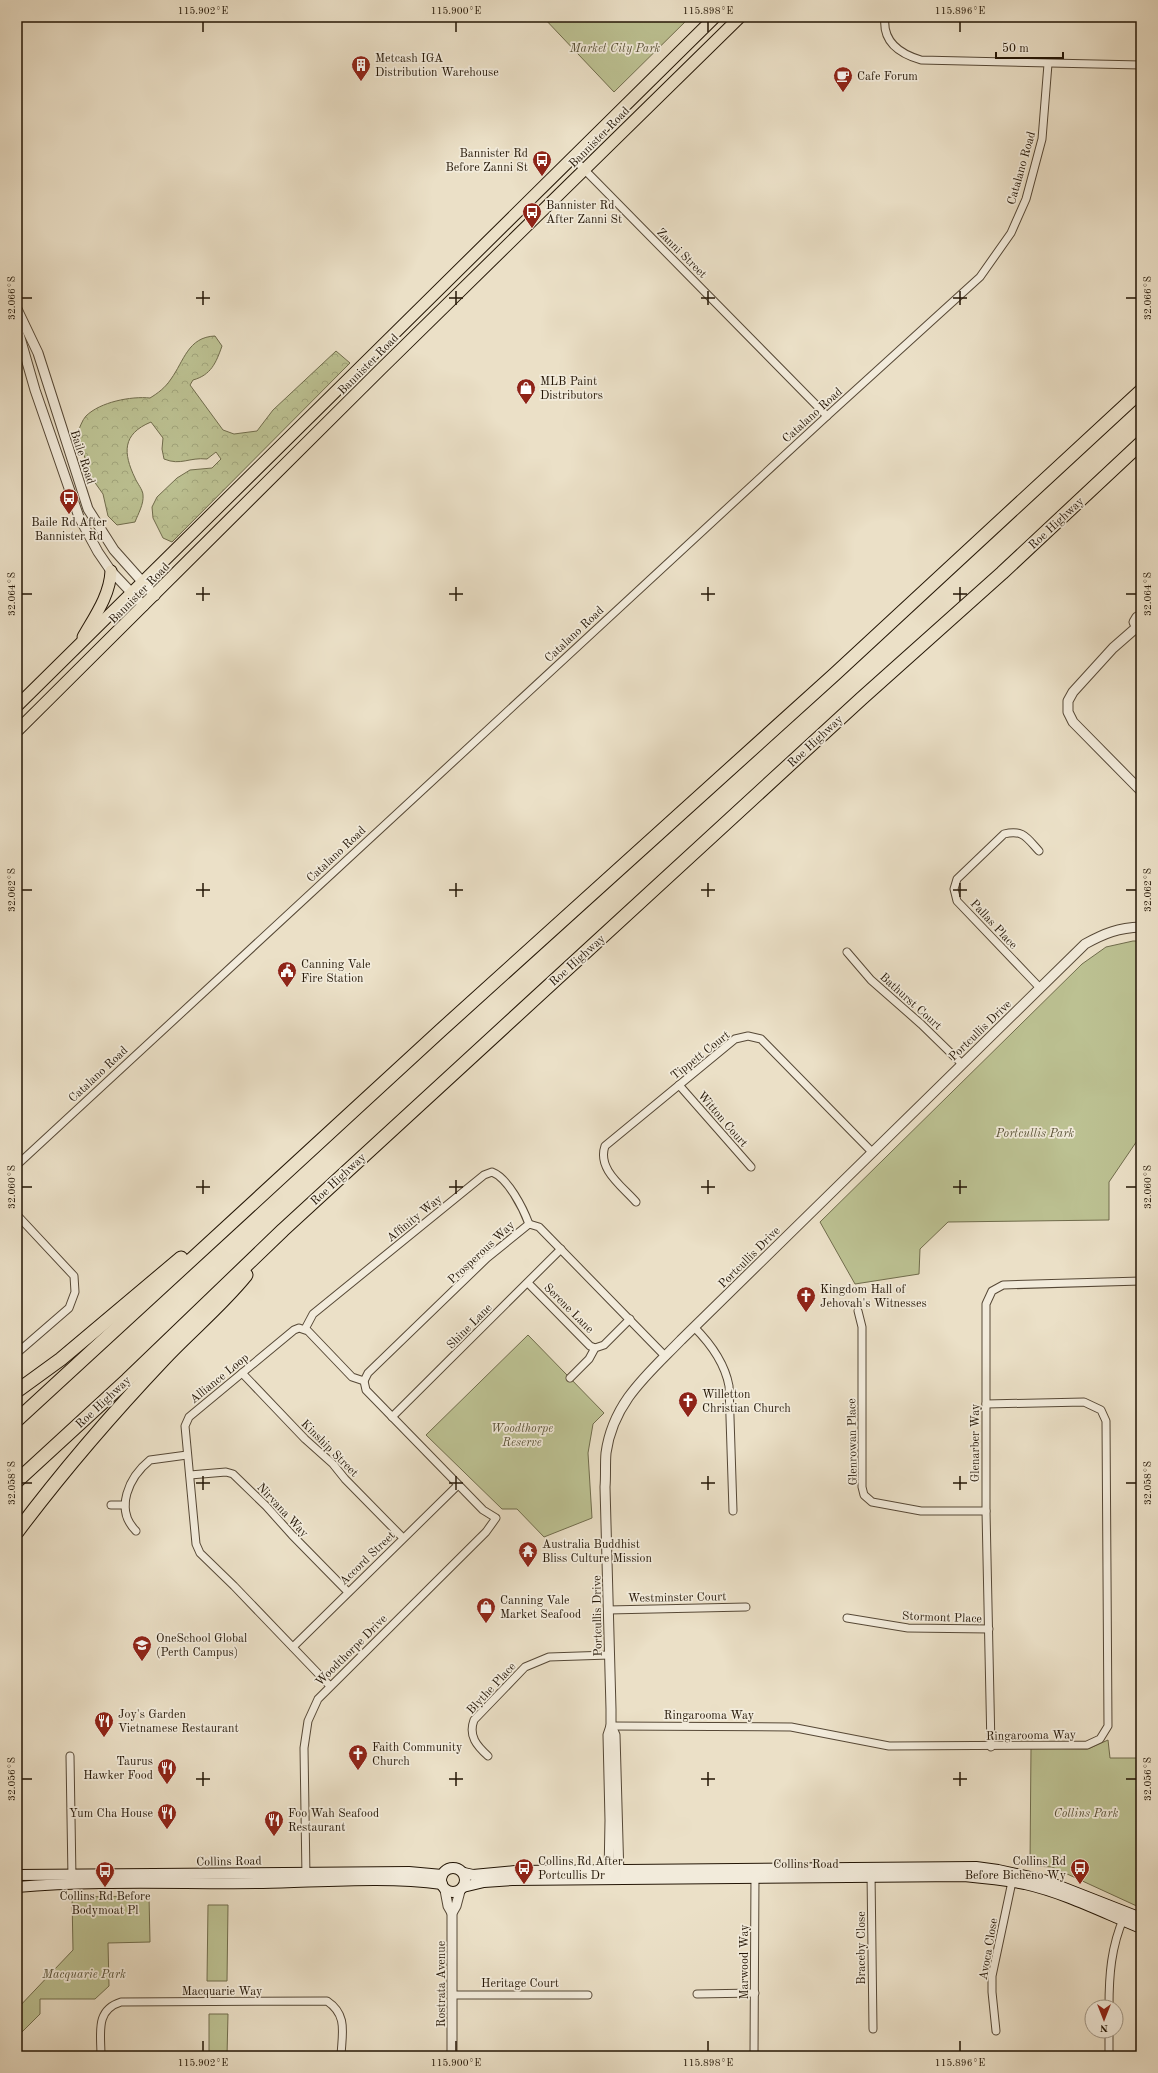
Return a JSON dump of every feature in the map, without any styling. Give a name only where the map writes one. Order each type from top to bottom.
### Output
[{"type":"highway","points":[[1117,413],[1141,386]]},
{"type":"highway","points":[[17,1420],[302,1157],[835,674],[1141,391]]},
{"type":"highway","name":"Roe Highway","points":[[17,1481],[127,1380],[283,1230],[855,704],[1002,573],[1141,443]]},
{"type":"highway","points":[[1120,464],[1141,447]]},
{"type":"highway","points":[[17,1391],[61,1359],[302,1157]]},
{"type":"highway","points":[[17,1532],[60,1475],[163,1360],[231,1293],[283,1230]]},
{"type":"main road","name":"Bannister Road","points":[[17,706],[715,17]]},
{"type":"main road","name":"Bannister Road","points":[[17,731],[381,369],[740,17]]},
{"type":"main road","points":[[78,646],[107,592],[110,584],[111,571]]},
{"type":"main road","name":"Collins Road","points":[[443,1883],[451,1868],[460,1870],[464,1873],[614,1875],[871,1872],[1012,1877],[1045,1890],[1124,1916],[1141,1918]]},
{"type":"main road","points":[[462,1889],[466,1879],[464,1873]]},
{"type":"main road","name":"Collins Road","points":[[17,1875],[72,1880],[306,1877],[417,1881],[443,1883],[452,1892],[495,1881],[614,1875]]},
{"type":"main road","name":"Collins Road","points":[[17,1888],[72,1880]]},
{"type":"main road","name":"Collins Road","points":[[1124,1916],[1141,1928]]},
{"type":"street","points":[[885,17],[885,28],[888,38],[896,48],[906,56],[921,60],[1141,65]]},
{"type":"street","name":"Catalano Road","points":[[17,1165],[827,416],[980,277],[1011,233],[1026,199],[1042,139],[1048,64]]},
{"type":"street","name":"Zanni Street","points":[[572,157],[827,416]]},
{"type":"street","name":"Baile Road","points":[[17,309],[38,353],[88,509],[114,550],[154,596]]},
{"type":"street","name":"Baile Road","points":[[17,327],[47,423],[79,517],[98,552],[111,571],[144,606]]},
{"type":"street","points":[[41,403],[52,399]]},
{"type":"street","points":[[47,423],[58,419]]},
{"type":"street","points":[[1139,620],[1120,638],[1113,648],[1073,692],[1068,701],[1068,712],[1073,722],[1141,791]]},
{"type":"street","name":"Pallas Place","points":[[1039,851],[1024,834],[1014,831],[1004,834],[957,879],[954,889],[957,901],[1040,988]]},
{"type":"street","name":"Portcullis Drive","points":[[614,1875],[610,1833],[608,1735],[611,1726],[605,1487],[606,1453],[618,1413],[635,1387],[665,1356],[1085,944],[1106,933],[1126,928],[1141,928]]},
{"type":"street","name":"Bathurst Court","points":[[847,952],[871,980],[921,1024],[962,1064]]},
{"type":"street","name":"Tippett Court","points":[[636,1202],[604,1166],[603,1152],[610,1141],[735,1039],[748,1036],[761,1039],[872,1152]]},
{"type":"street","name":"Witton Court","points":[[679,1085],[752,1167]]},
{"type":"street","name":"Affinity Way","points":[[305,1329],[313,1314],[484,1175],[492,1172],[499,1175],[507,1183],[529,1224]]},
{"type":"street","points":[[17,1215],[74,1276],[75,1292],[69,1308],[17,1353]]},
{"type":"street","name":"Prosperous Way","points":[[364,1381],[368,1373],[487,1258],[529,1224],[539,1227],[665,1356]]},
{"type":"street","name":"Shine Lane","points":[[392,1417],[561,1250]]},
{"type":"street","name":"Serene Lane","points":[[528,1282],[590,1346],[595,1348]]},
{"type":"street","name":"Glenarber Way","points":[[991,1747],[986,1511],[986,1304],[992,1290],[1004,1285],[1141,1282]]},
{"type":"street","name":"Glenrowan Place","points":[[858,1311],[862,1327],[862,1487],[864,1495],[872,1502],[921,1512],[986,1511]]},
{"type":"street","points":[[570,1378],[589,1359],[595,1348],[604,1345],[630,1319]]},
{"type":"street","points":[[694,1327],[722,1364],[728,1376],[732,1511]]},
{"type":"street","points":[[305,1329],[352,1377],[364,1381],[366,1390],[458,1485]]},
{"type":"street","name":"Alliance Loop","points":[[305,1329],[294,1330],[186,1421],[187,1455],[196,1544],[200,1553],[234,1586],[330,1686]]},
{"type":"street","name":"Kinship Street","points":[[242,1373],[305,1439],[333,1464],[345,1479],[403,1538]]},
{"type":"street","name":"Ringarooma Way","points":[[611,1726],[791,1727],[889,1746],[991,1747],[1088,1745],[1100,1739],[1108,1726],[1106,1421],[1101,1410],[1084,1402],[986,1404]]},
{"type":"street","points":[[136,1531],[130,1525],[125,1504],[125,1495],[129,1485],[150,1460],[187,1455]]},
{"type":"street","name":"Nirvana Way","points":[[190,1475],[226,1472],[233,1474],[266,1506],[292,1536],[348,1592]]},
{"type":"street","name":"Accord Street","points":[[293,1647],[458,1485]]},
{"type":"street","name":"Woodthorpe Drive","points":[[306,1877],[304,1748],[308,1721],[318,1699],[330,1686],[486,1532],[496,1518],[483,1510],[458,1485]]},
{"type":"street","points":[[111,1505],[125,1504]]},
{"type":"street","name":"Westminster Court","points":[[608,1610],[746,1607]]},
{"type":"street","name":"Stormont Place","points":[[847,1618],[908,1628],[989,1629]]},
{"type":"street","name":"Blythe Place","points":[[488,1756],[474,1740],[472,1727],[474,1720],[525,1668],[549,1657],[609,1655]]},
{"type":"street","points":[[70,1756],[72,1880]]},
{"type":"street","name":"Braceby Close","points":[[871,1872],[873,2029]]},
{"type":"street","name":"Marwood Way","points":[[754,2056],[755,1873]]},
{"type":"street","name":"Avoca Close","points":[[996,2031],[992,1976],[1012,1877]]},
{"type":"street","name":"Rostrata Avenue","points":[[443,1883],[448,1906],[452,1913],[452,2056]]},
{"type":"street","name":"Rostrata Avenue","points":[[452,1913],[462,1889]]},
{"type":"street","points":[[1109,1999],[1110,1962],[1124,1916]]},
{"type":"street","points":[[698,1994],[755,1993]]},
{"type":"street","name":"Heritage Court","points":[[453,1995],[588,1995]]},
{"type":"street","name":"Macquarie Way","points":[[101,2056],[101,2020],[111,2005],[121,2002],[327,2001],[336,2006],[342,2016],[341,2056]]},
{"type":"street","points":[[1109,2039],[1109,2056]]},
{"type":"green space","name":"Market City Park","points":[[543,17],[690,17],[614,92]]},
{"type":"green space","points":[[215,336],[222,346],[215,363],[209,372],[193,380],[190,385],[223,430],[234,434],[257,431],[273,410],[336,351],[350,363],[172,542],[163,538],[153,518],[152,507],[157,497],[177,478],[190,470],[212,468],[221,459],[216,452],[207,459],[175,462],[164,459],[162,449],[163,438],[151,422],[141,427],[130,438],[127,452],[131,469],[143,493],[143,502],[135,522],[117,525],[108,516],[103,494],[91,477],[77,433],[82,422],[92,411],[107,404],[125,399],[150,398],[169,382],[193,345],[206,337]]},
{"type":"green space","name":"Portcullis Park","points":[[1133,941],[1141,941],[1141,1135],[1109,1182],[1109,1220],[948,1222],[920,1249],[919,1274],[855,1284],[820,1222],[1082,964],[1106,947]]},
{"type":"green space","name":"Woodthorpe Reserve","points":[[528,1335],[604,1413],[593,1424],[588,1453],[592,1518],[544,1537],[517,1509],[502,1509],[426,1435]]},
{"type":"green space","name":"Collins Park","points":[[1108,1740],[1110,1758],[1141,1758],[1141,1908],[1052,1867],[1034,1866],[1030,1864],[1031,1748],[1088,1749]]},
{"type":"green space","name":"Macquarie Park","points":[[149,1896],[150,1942],[108,1943],[109,1986],[95,1999],[40,1999],[40,2014],[17,2037],[17,2009],[73,1950],[72,1897]]},
{"type":"green space","points":[[208,1905],[228,1905],[227,1981],[207,1981]]},
{"type":"green space","points":[[209,2014],[228,2014],[227,2056],[209,2056]]},
{"type":"place","name":"Metcash IGA Distribution Warehouse","points":[[361,82]]},
{"type":"place","name":"Cafe Forum","points":[[843,93]]},
{"type":"place","name":"Bannister Rd Before Zanni St","points":[[542,177]]},
{"type":"place","name":"Bannister Rd After Zanni St","points":[[532,229]]},
{"type":"place","name":"MLB Paint Distributors","points":[[526,405]]},
{"type":"place","name":"Baile Rd After Bannister Rd","points":[[69,515]]},
{"type":"place","name":"Canning Vale Fire Station","points":[[287,988]]},
{"type":"place","name":"Kingdom Hall of Jehovah's Witnesses","points":[[806,1313]]},
{"type":"place","name":"Willetton Christian Church","points":[[688,1418]]},
{"type":"place","name":"Australia Buddhist Bliss Culture Mission","points":[[528,1568]]},
{"type":"place","name":"Canning Vale Market Seafood","points":[[486,1624]]},
{"type":"place","name":"OneSchool Global (Perth Campus)","points":[[142,1662]]},
{"type":"place","name":"Joy's Garden Vietnamese Restaurant","points":[[104,1738]]},
{"type":"place","name":"Faith Community Church","points":[[358,1771]]},
{"type":"place","name":"Taurus Hawker Food","points":[[167,1785]]},
{"type":"place","name":"Yum Cha House","points":[[167,1830]]},
{"type":"place","name":"Foo Wah Seafood Restaurant","points":[[274,1837]]},
{"type":"place","name":"Collins Rd After Portcullis Dr","points":[[524,1885]]},
{"type":"place","name":"Collins Rd Before Bicheno Wy","points":[[1080,1885]]},
{"type":"place","name":"Collins Rd Before Bodymoat Pl","points":[[105,1888]]}]
